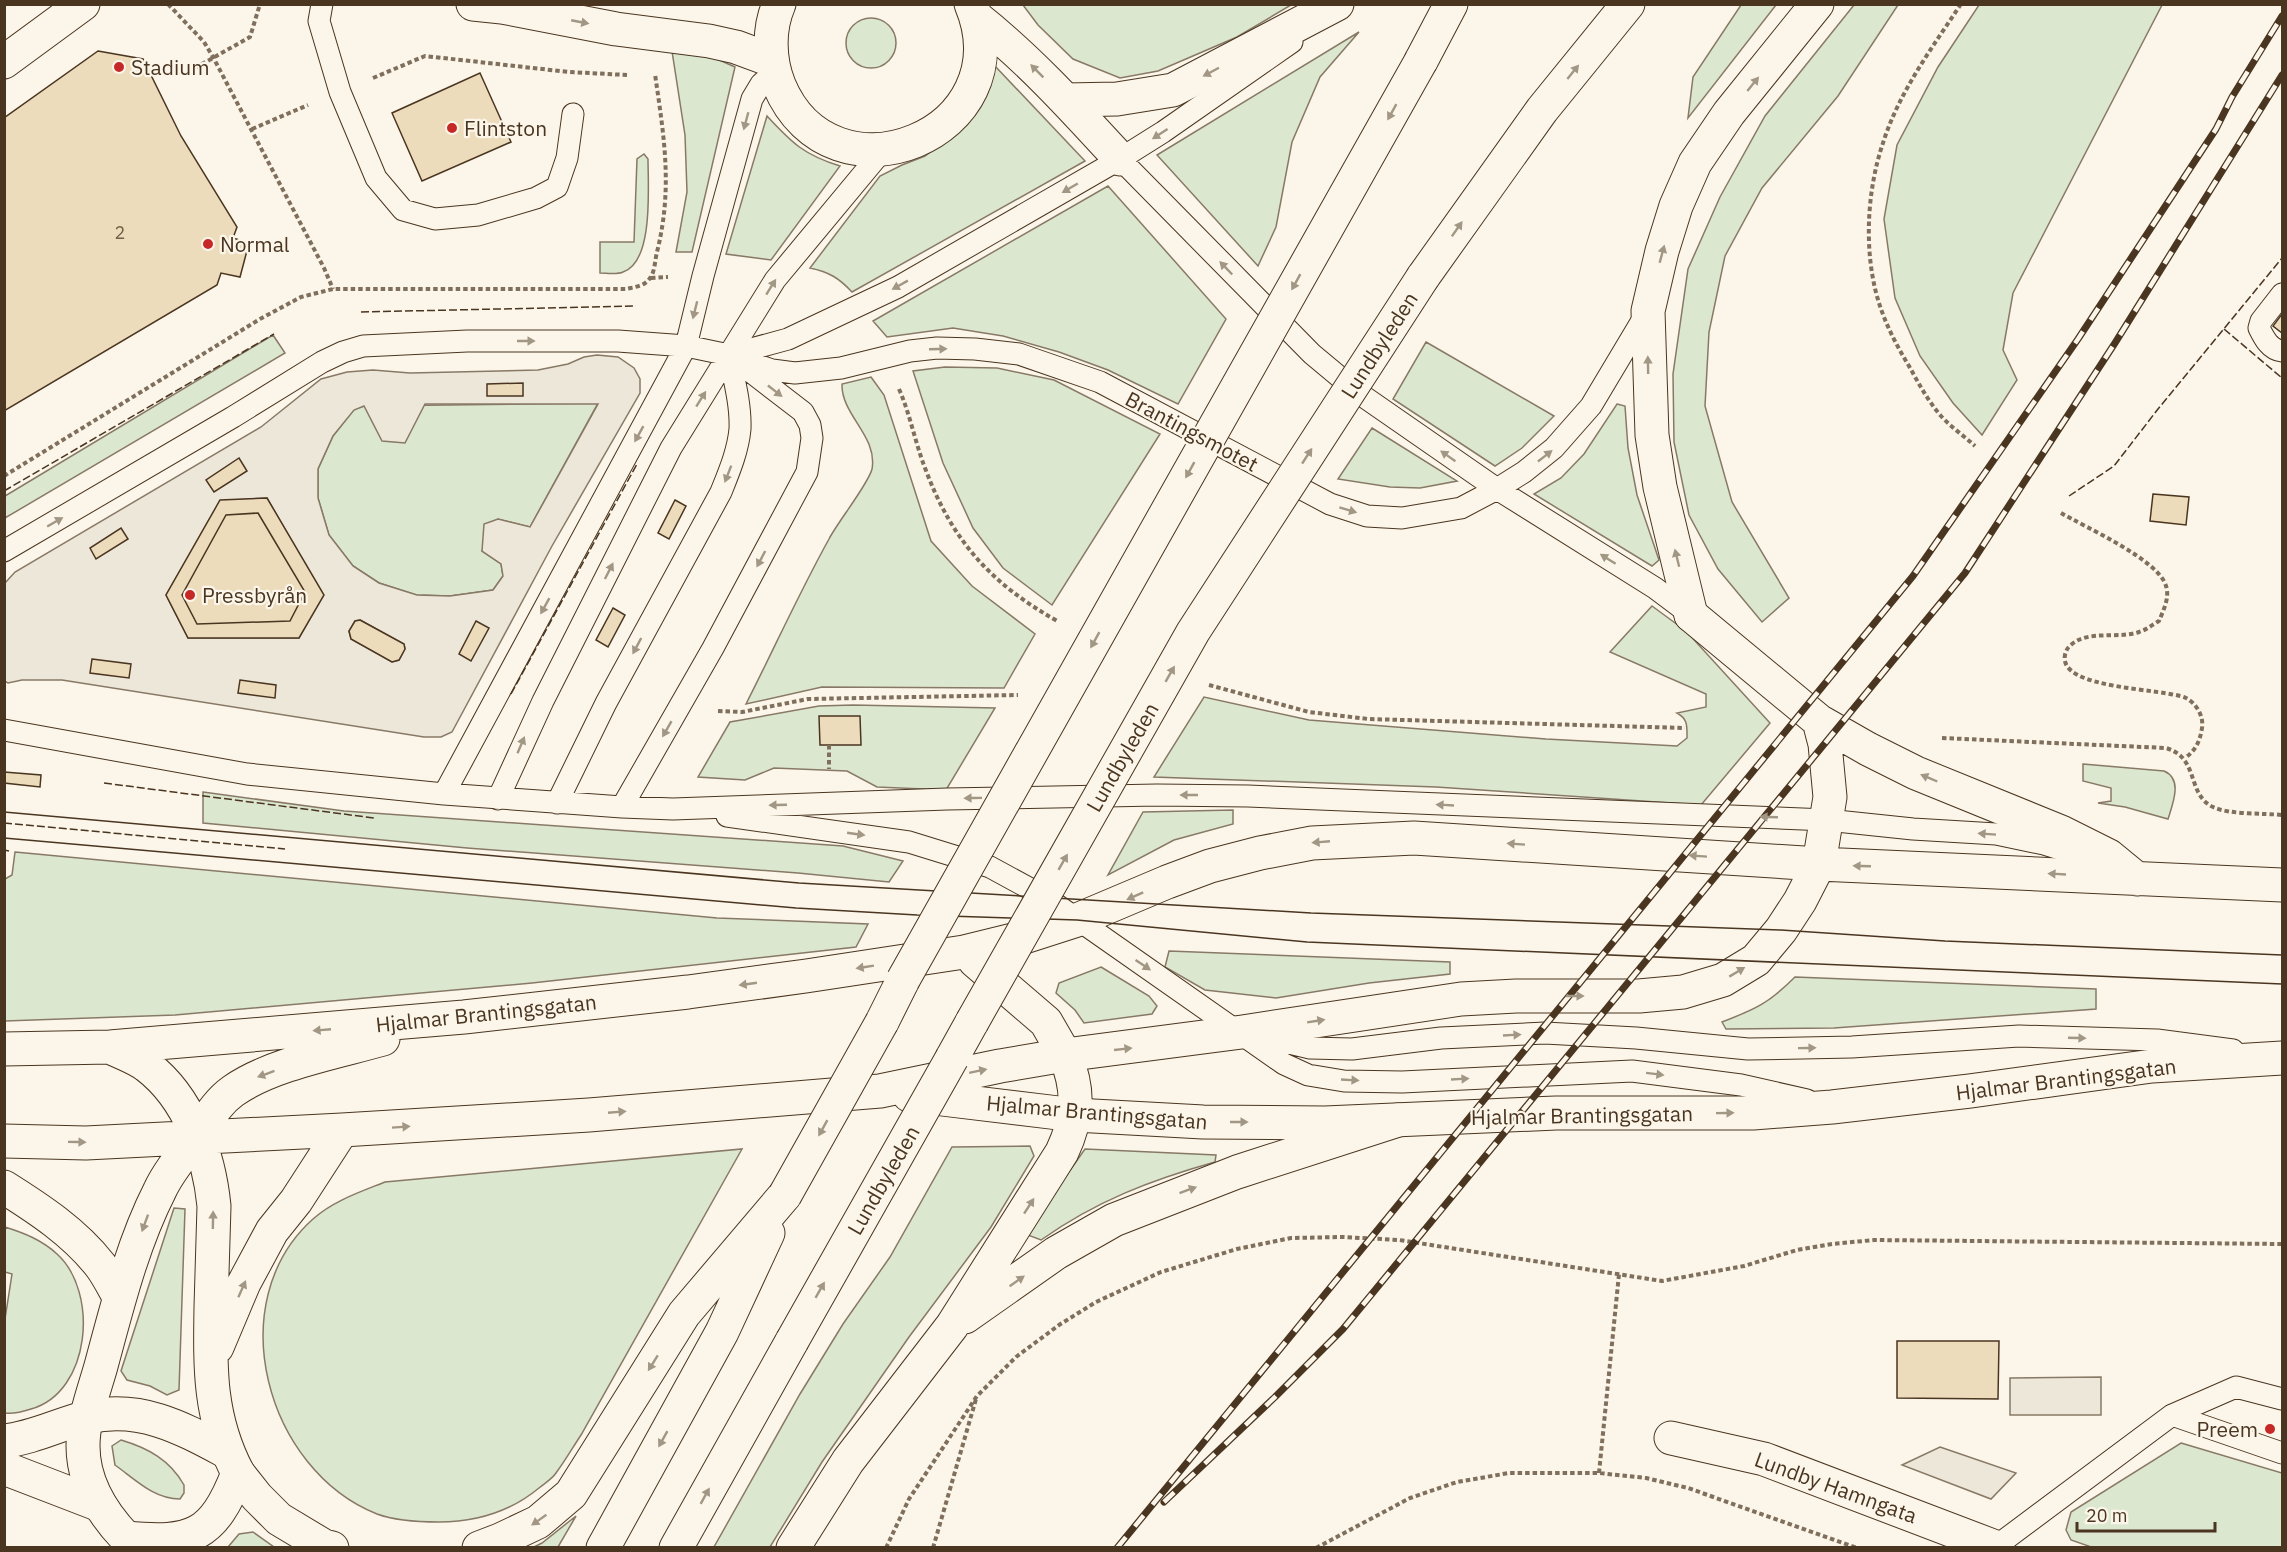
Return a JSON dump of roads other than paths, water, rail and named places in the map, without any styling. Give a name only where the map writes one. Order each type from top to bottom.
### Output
[{"type":"main road","points":[[4,62],[83,4]]},
{"type":"main road","points":[[487,6],[538,4]]},
{"type":"main road","points":[[779,4],[771,34],[773,66],[785,99],[803,122],[827,139],[854,148],[883,150],[909,145],[932,134],[952,117],[968,96],[977,71],[980,44],[974,11]]},
{"type":"main road","points":[[1066,100],[1118,99],[1173,90],[1336,4]]},
{"type":"main road","points":[[603,1548],[722,1332],[785,1195],[903,980],[1451,4]]},
{"type":"main road","name":"Lundbyleden","points":[[676,1548],[1193,632],[1423,277],[1542,110],[1628,4]]},
{"type":"main road","points":[[1817,4],[1729,112],[1695,163],[1676,206],[1662,251],[1648,311],[1648,377],[1652,435],[1660,488],[1691,615],[1819,721],[1916,773],[2037,821],[2090,846],[2109,856],[2137,879]]},
{"type":"main road","points":[[487,6],[736,47],[773,66]]},
{"type":"main road","points":[[974,11],[1066,100],[1120,159]]},
{"type":"main road","name":"Hjalmar Brantingsgatan","points":[[4,1141],[86,1143],[342,1130],[589,1115],[880,1091],[1065,1055],[1242,1032],[1461,999],[1516,996],[1639,996],[1683,992],[1723,980],[1756,960],[1800,902],[1819,864],[1830,797],[1825,744],[1819,721]]},
{"type":"main road","name":"Hjalmar Brantingsgatan","points":[[4,1048],[110,1047],[464,1017],[688,992],[964,952],[1021,938],[1077,920],[1210,866],[1312,843],[1362,839],[1413,838],[1819,864],[2283,885]]},
{"type":"main road","points":[[793,1548],[848,1461],[952,1326],[1048,1176],[1072,1132],[1075,1115],[1073,1074],[1046,1022],[964,952]]},
{"type":"main road","points":[[232,1463],[229,1495],[216,1517],[192,1536],[131,1543],[110,1521],[100,1505],[85,1468],[83,1445],[87,1417],[119,1297],[147,1218],[161,1188],[213,1111],[231,1092],[261,1076],[315,1058],[464,1017]]},
{"type":"main road","points":[[110,1047],[146,1064],[166,1083],[179,1100],[205,1157],[211,1178],[214,1206],[210,1362],[216,1419],[232,1463],[257,1497],[279,1519],[324,1546],[332,1548]]},
{"type":"main road","name":"Hjalmar Brantingsgatan","points":[[880,1091],[1075,1115],[1203,1122],[1325,1123],[1556,1113],[1753,1113],[1832,1107],[1970,1091],[2152,1066],[2283,1057]]},
{"type":"main road","points":[[952,1326],[1056,1253],[1114,1220],[1226,1176],[1398,1120]]},
{"type":"main road","points":[[210,1362],[244,1283],[272,1231],[296,1202],[342,1130]]},
{"type":"main road","points":[[4,1187],[49,1216],[77,1240],[100,1265],[119,1297]]},
{"type":"main road","points":[[479,1548],[538,1522],[571,1494],[684,1314],[785,1195]]},
{"type":"main road","points":[[4,1441],[24,1439],[87,1417],[117,1413],[140,1414],[193,1434],[232,1463]]},
{"type":"main road","name":"Lundby Hamngata","points":[[1671,1438],[1764,1459],[1997,1547]]},
{"type":"main road","points":[[4,1468],[100,1505]]},
{"type":"lane","points":[[322,4],[319,21],[340,92],[376,178],[403,210],[435,219],[478,215],[536,198],[557,187],[567,158],[573,114]]},
{"type":"lane","points":[[729,355],[788,339],[898,287],[1163,132],[1346,4]]},
{"type":"lane","points":[[444,794],[686,346],[752,99],[773,66]]},
{"type":"lane","points":[[498,799],[543,701],[671,448],[775,280],[883,150]]},
{"type":"lane","points":[[1120,159],[1312,354],[1360,394],[1497,489],[1655,588],[1691,615]]},
{"type":"lane","points":[[2283,294],[2261,321],[2259,328],[2267,343],[2278,351],[2283,351]]},
{"type":"lane","name":"Brantingsmotet","points":[[4,551],[233,417],[322,362],[353,349],[391,344],[467,340],[618,340],[686,346],[729,355],[772,370],[795,374],[842,368],[880,358],[937,348],[1019,354],[1056,365],[1109,387],[1330,504],[1367,516],[1402,518],[1461,508],[1524,472],[1554,448],[1591,406],[1648,311]]},
{"type":"lane","points":[[622,807],[679,708],[807,472],[812,438],[810,425],[803,412],[729,355]]},
{"type":"lane","points":[[557,803],[606,702],[721,492],[729,473],[740,429],[738,403],[729,355]]},
{"type":"lane","points":[[4,730],[247,774],[498,799],[622,807],[673,809],[947,799],[1225,796],[1827,820],[1913,829],[1996,834],[2044,844],[2137,879]]},
{"type":"lane","points":[[673,809],[909,842],[990,867],[1047,898],[1242,1032],[1284,1064],[1308,1075],[1344,1080],[1402,1082],[1632,1071],[1742,1085],[1832,1107]]},
{"type":"lane","points":[[1242,1032],[1310,1048],[1352,1049],[1441,1038],[1545,1033],[1636,1038],[1748,1049],[1852,1047],[2019,1036],[2157,1040],[2283,1057]]},
{"type":"lane","points":[[1997,1547],[2172,1415],[2236,1387],[2283,1399]]},
{"type":"lane","points":[[2172,1415],[2283,1453]]},
{"type":"tram line","points":[[4,812],[799,883],[1311,913],[1781,930],[1945,941],[2282,955]]},
{"type":"tram line","points":[[4,838],[796,908],[917,915],[1077,920],[1307,942],[2282,984]]},
{"type":"railway","points":[[1117,1548],[1913,576],[2078,339],[2216,129],[2232,97],[2282,16]]},
{"type":"railway","points":[[1164,1502],[1343,1329],[1965,573],[2115,343],[2282,75]]},
{"type":"place","name":"Stadium","points":[[119,67]]},
{"type":"place","name":"Flintston","points":[[452,128]]},
{"type":"place","name":"Normal","points":[[208,244]]},
{"type":"place","name":"Pressbyrån","points":[[190,595]]},
{"type":"place","name":"Preem","points":[[2270,1429]]}]
